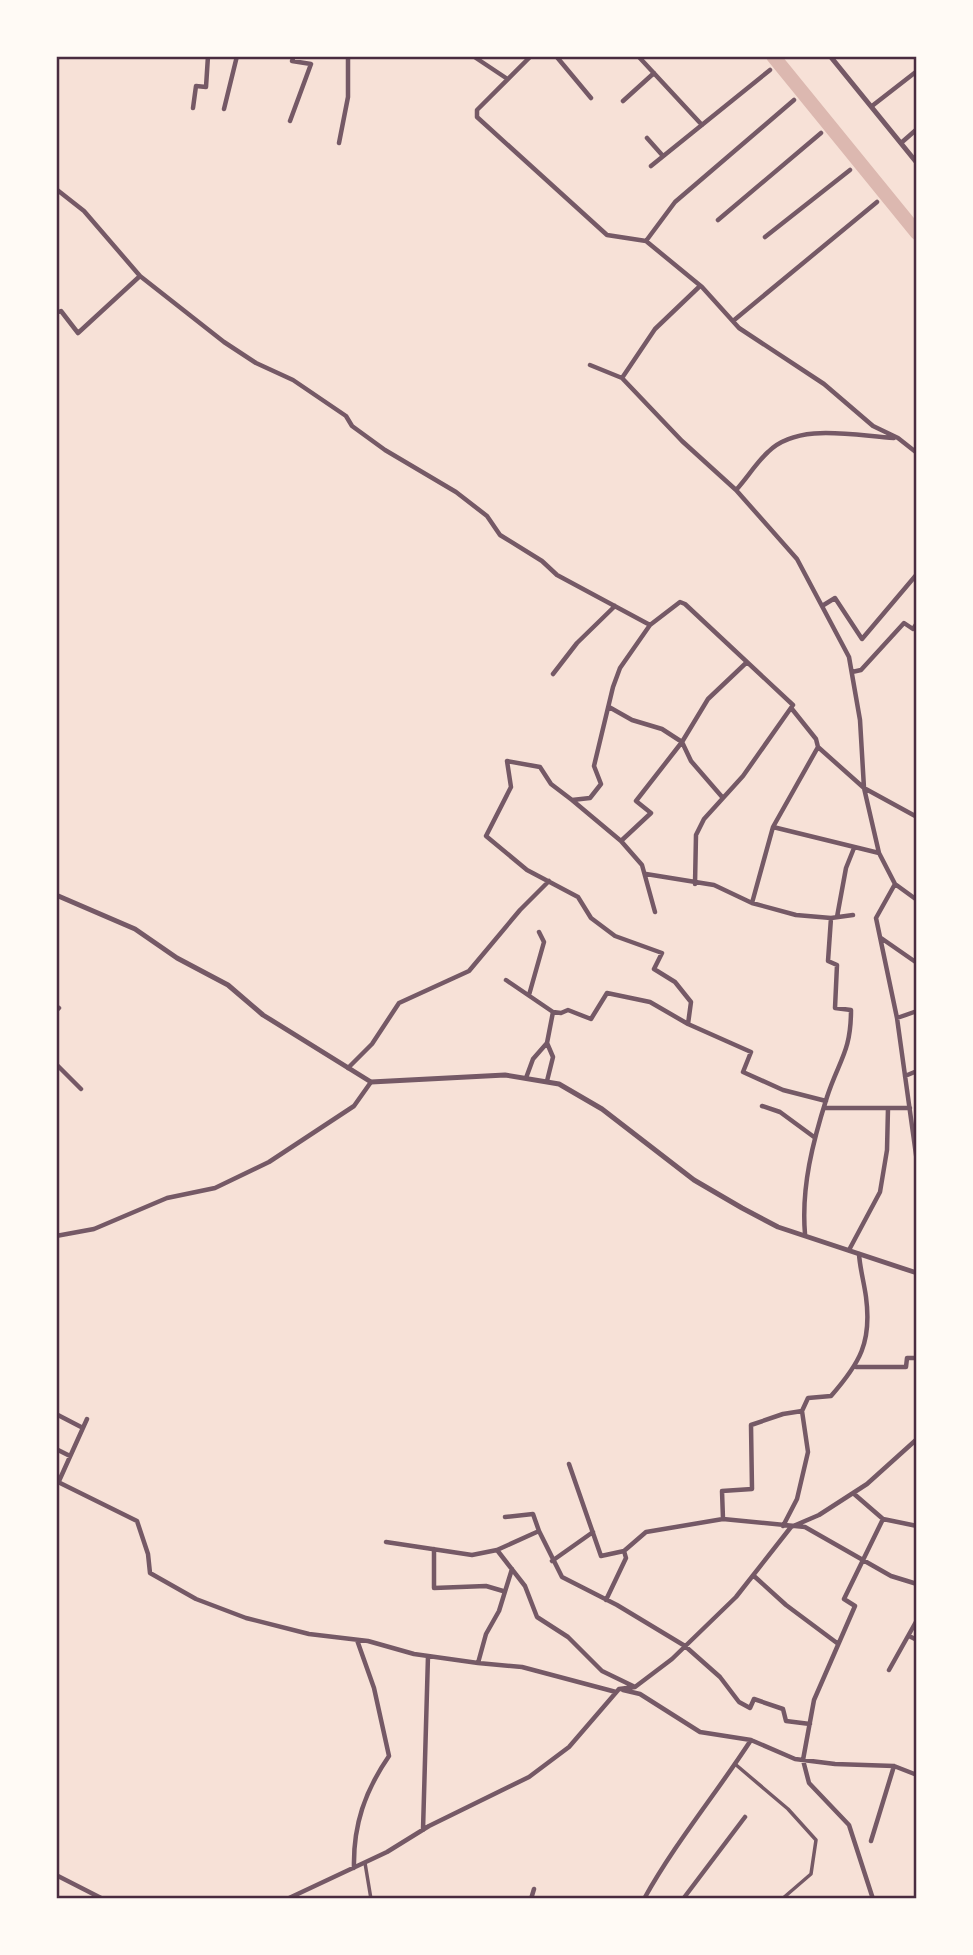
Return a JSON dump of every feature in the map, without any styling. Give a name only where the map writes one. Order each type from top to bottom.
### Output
[{"type":"street","points":[[193,108],[196,86],[206,87],[208,56]]},
{"type":"street","points":[[224,109],[237,56]]},
{"type":"street","points":[[290,121],[312,64],[292,61],[294,56]]},
{"type":"street","points":[[339,143],[348,97],[348,56]]},
{"type":"street","points":[[473,56],[506,78]]},
{"type":"street","points":[[531,56],[506,78],[477,110],[477,117],[607,235],[646,241],[700,286],[733,321],[824,384],[873,426],[898,438],[917,453]]},
{"type":"street","points":[[556,56],[591,98]]},
{"type":"street","points":[[638,56],[702,125]]},
{"type":"street","points":[[830,56],[916,160]]},
{"type":"street","points":[[650,166],[770,70]]},
{"type":"street","points":[[872,106],[917,71]]},
{"type":"street","points":[[622,101],[654,73]]},
{"type":"street","points":[[646,241],[676,202],[794,100]]},
{"type":"street","points":[[901,143],[917,129]]},
{"type":"street","points":[[718,220],[821,133]]},
{"type":"street","points":[[647,138],[663,156]]},
{"type":"street","points":[[765,237],[850,170]]},
{"type":"street","points":[[56,189],[85,211],[140,276],[224,342],[256,363],[293,380],[346,416],[352,426],[385,450],[456,492],[487,516],[500,535],[542,561],[557,576],[650,625]]},
{"type":"street","points":[[733,321],[877,202]]},
{"type":"street","points":[[56,313],[61,311],[78,333],[140,276]]},
{"type":"street","points":[[622,378],[655,330],[700,286]]},
{"type":"street","points":[[590,365],[622,378],[682,441],[736,490],[797,559],[849,657],[860,720],[864,788],[878,853],[895,884],[917,900]]},
{"type":"street","points":[[736,490],[769,451],[785,440],[820,431],[837,436],[898,438]]},
{"type":"street","points":[[822,606],[835,598],[862,639],[917,574]]},
{"type":"street","points":[[572,800],[590,799],[601,784],[594,766],[620,668],[650,625],[680,602],[793,705],[792,709],[816,739],[818,747],[864,788],[917,817]]},
{"type":"street","points":[[553,674],[577,643],[615,606]]},
{"type":"street","points":[[852,673],[861,670],[904,623],[913,629],[917,623]]},
{"type":"street","points":[[621,841],[651,813],[636,801],[682,741],[708,699],[746,663]]},
{"type":"street","points":[[609,707],[632,720],[662,729],[682,741],[691,761],[723,798]]},
{"type":"street","points":[[695,884],[696,835],[704,819],[743,776],[792,709]]},
{"type":"street","points":[[752,903],[773,827],[818,747]]},
{"type":"street","points":[[655,912],[646,874],[621,841],[551,784],[540,767],[507,761],[511,787],[486,836],[527,870],[578,897],[591,918],[615,936],[662,953],[654,968],[674,982],[691,1002],[688,1024]]},
{"type":"street","points":[[773,827],[878,853]]},
{"type":"street","points":[[805,1234],[803,1208],[814,1137],[851,1039],[851,1009],[835,1007],[837,965],[828,961],[834,918],[853,848]]},
{"type":"street","points":[[646,874],[714,885],[752,903],[796,915],[834,918],[853,915]]},
{"type":"street","points":[[348,1068],[372,1044],[399,1003],[469,971],[520,910],[549,881]]},
{"type":"street","points":[[895,884],[876,918],[897,1018],[916,1137],[917,1162]]},
{"type":"street","points":[[56,895],[135,929],[177,958],[228,985],[263,1015],[371,1083],[505,1075],[559,1084],[602,1109],[694,1180],[778,1227],[917,1273]]},
{"type":"street","points":[[529,995],[544,942],[539,932]]},
{"type":"street","points":[[880,937],[917,963]]},
{"type":"street","points":[[506,980],[553,1012],[568,1010],[591,1019],[607,993],[650,1002],[666,1014],[751,1052],[743,1072],[825,1105],[910,1108]]},
{"type":"street","points":[[897,1018],[917,1011]]},
{"type":"street","points":[[526,1077],[533,1059],[547,1043],[553,1012]]},
{"type":"street","points":[[547,1043],[553,1057],[547,1081]]},
{"type":"street","points":[[56,1064],[81,1089]]},
{"type":"street","points":[[905,1076],[917,1071]]},
{"type":"street","points":[[56,1237],[94,1229],[167,1198],[215,1188],[269,1163],[354,1106],[371,1083]]},
{"type":"street","points":[[762,1106],[780,1112],[814,1137]]},
{"type":"street","points":[[849,1250],[880,1192],[887,1150],[888,1108]]},
{"type":"street","points":[[783,1527],[797,1499],[808,1452],[802,1411],[808,1398],[831,1396],[856,1367],[864,1345],[866,1318],[859,1254]]},
{"type":"street","points":[[856,1367],[906,1367],[907,1358],[917,1358]]},
{"type":"street","points":[[723,1519],[722,1491],[752,1489],[751,1426],[783,1413],[802,1411]]},
{"type":"street","points":[[56,1414],[83,1428]]},
{"type":"street","points":[[87,1419],[57,1481],[137,1521],[148,1554],[150,1573],[196,1599],[246,1618],[309,1634],[357,1640],[428,1656],[522,1667],[617,1691],[640,1694],[700,1732],[751,1740],[772,1751],[803,1760],[835,1765],[894,1766],[917,1775]]},
{"type":"street","points":[[287,1899],[365,1863],[423,1830],[529,1777],[569,1747],[617,1691],[635,1687],[685,1646],[754,1576],[791,1527],[867,1484],[917,1439]]},
{"type":"street","points":[[56,1449],[70,1456]]},
{"type":"street","points":[[569,1464],[601,1556],[624,1551],[646,1532],[723,1519],[783,1527],[805,1527],[891,1576],[917,1584]]},
{"type":"street","points":[[853,1493],[883,1519],[917,1526]]},
{"type":"street","points":[[505,1517],[533,1514],[562,1577],[685,1646],[720,1678],[739,1702],[750,1708],[754,1699],[783,1709],[786,1721],[810,1724]]},
{"type":"street","points":[[873,1899],[849,1825],[809,1783],[803,1760],[814,1700],[855,1606],[844,1599],[883,1519]]},
{"type":"street","points":[[386,1542],[472,1555],[497,1550],[539,1531]]},
{"type":"street","points":[[552,1560],[593,1532]]},
{"type":"street","points":[[434,1549],[434,1588],[486,1586],[503,1591]]},
{"type":"street","points":[[497,1550],[525,1586],[537,1617],[568,1637],[602,1671],[635,1687]]},
{"type":"street","points":[[606,1600],[626,1558],[624,1551]]},
{"type":"street","points":[[478,1663],[486,1634],[499,1611],[512,1569]]},
{"type":"street","points":[[754,1576],[786,1605],[837,1643]]},
{"type":"street","points":[[890,1670],[917,1620]]},
{"type":"street","points":[[909,1636],[917,1640]]},
{"type":"street","points":[[354,1868],[353,1837],[364,1796],[389,1756],[374,1688],[357,1640]]},
{"type":"street","points":[[423,1830],[428,1656]]},
{"type":"street","points":[[645,1899],[684,1835],[751,1740]]},
{"type":"street","points":[[735,1764],[788,1809],[816,1840],[811,1874],[782,1899]]},
{"type":"street","points":[[871,1841],[894,1766]]},
{"type":"street","points":[[683,1899],[745,1817]]},
{"type":"street","points":[[365,1863],[371,1899]]},
{"type":"street","points":[[56,1875],[103,1899]]},
{"type":"street","points":[[531,1899],[534,1889]]},
{"type":"waterway","points":[[773,56],[917,233]]}]
